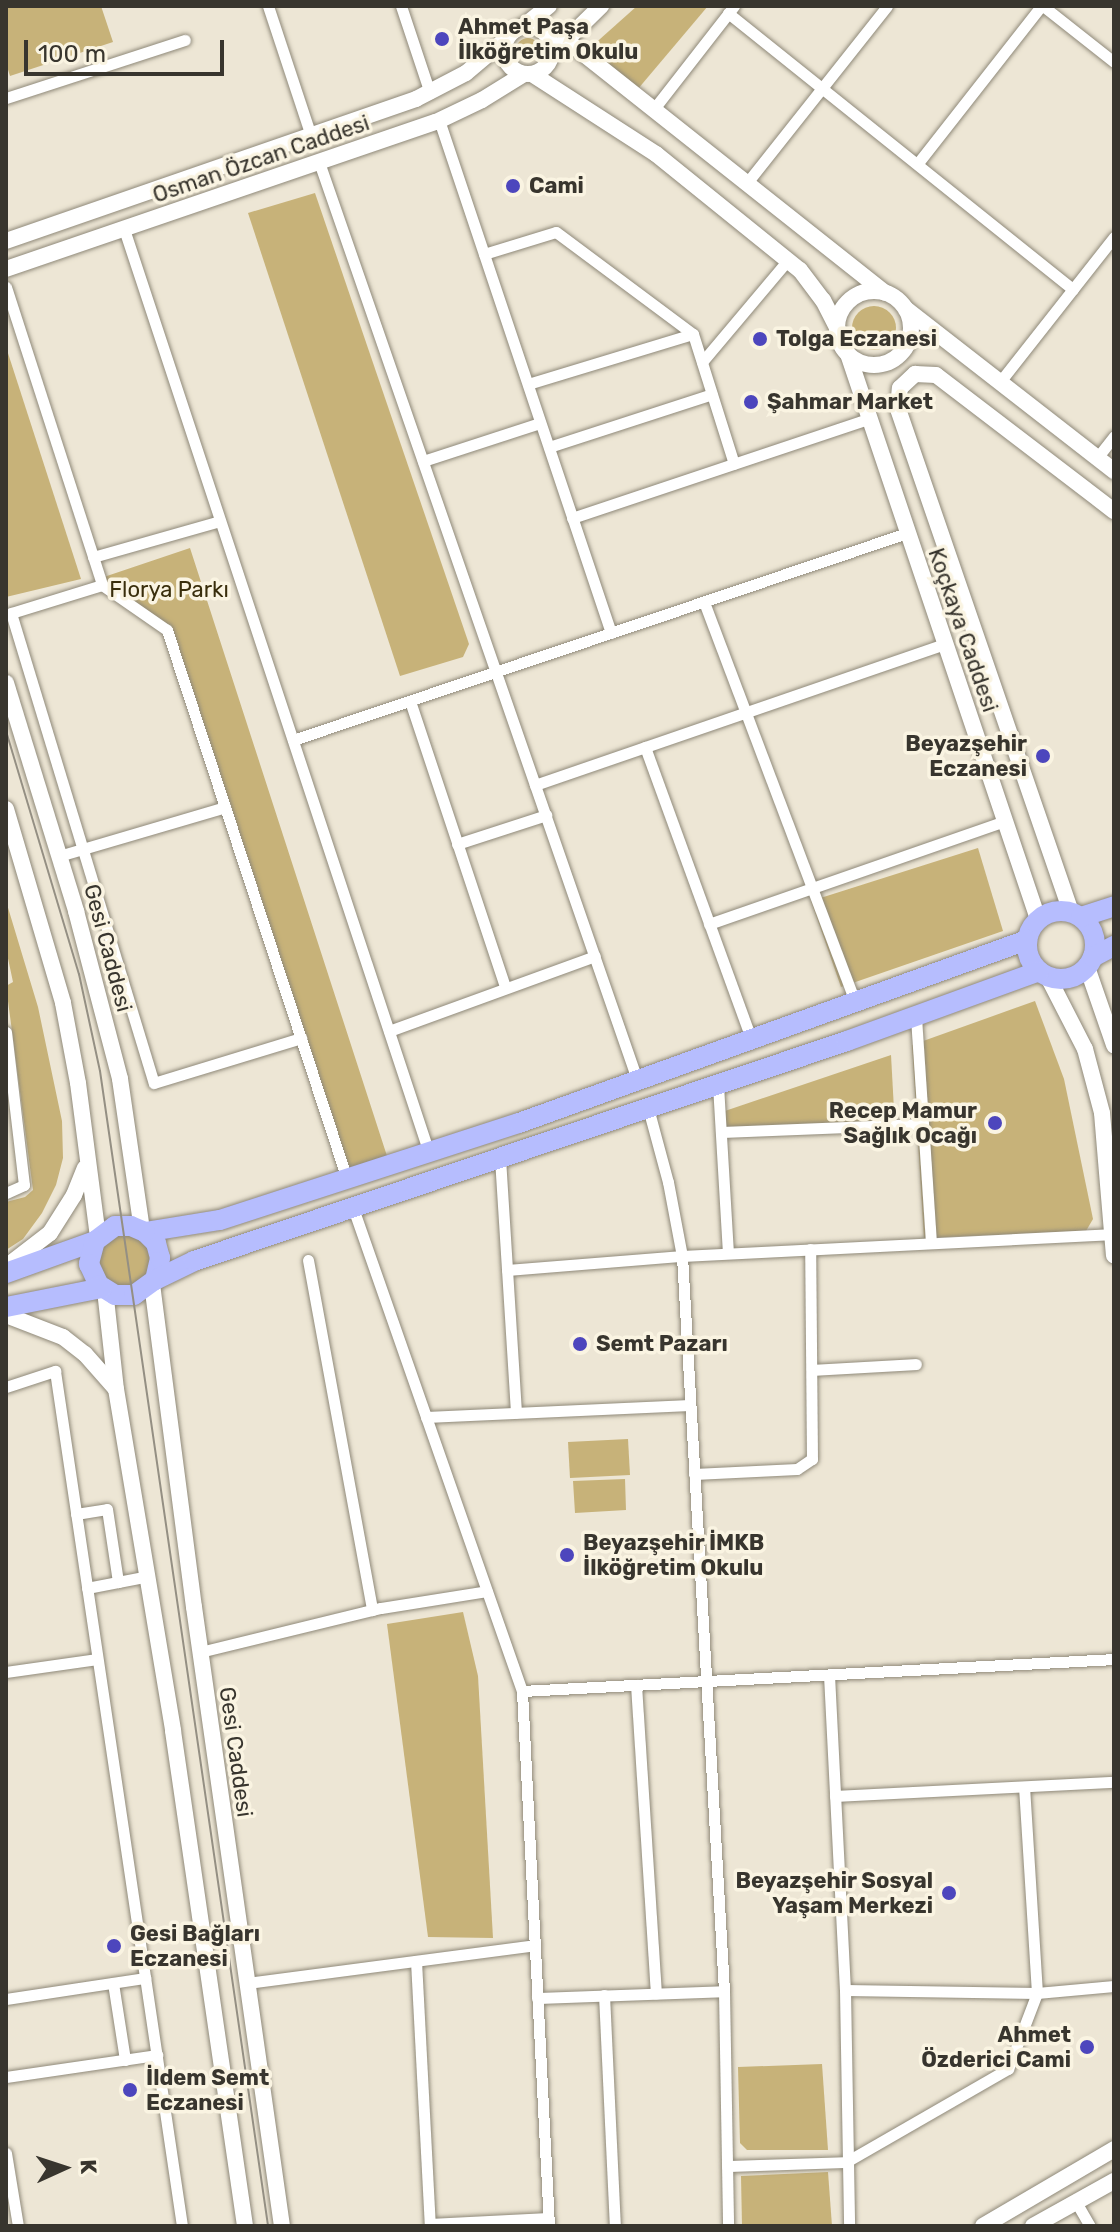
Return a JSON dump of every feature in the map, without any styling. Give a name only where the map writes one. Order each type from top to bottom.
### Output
[{"type":"highway","points":[[1044,974],[1028,952],[1027,940],[1038,919],[1059,911],[1076,915],[1114,906]]},
{"type":"highway","points":[[1076,915],[1094,936],[1090,962]]},
{"type":"highway","points":[[144,1231],[220,1220],[429,1153],[638,1082],[1027,940]]},
{"type":"highway","points":[[6,1307],[103,1289],[127,1297],[142,1292],[153,1282],[194,1261],[1044,974],[1069,978],[1114,946]]},
{"type":"highway","points":[[6,1270],[96,1240],[115,1226],[131,1226],[144,1231],[156,1243],[160,1258],[153,1282]]},
{"type":"highway","points":[[96,1240],[89,1264],[103,1289]]},
{"type":"main road","points":[[549,6],[506,39],[506,61],[656,154],[788,260],[812,284],[848,354],[872,365],[895,359],[911,335],[906,309]]},
{"type":"main road","points":[[528,74],[545,67],[552,54],[601,6]]},
{"type":"main road","points":[[524,26],[545,33],[552,54]]},
{"type":"main road","name":"Osman Özcan Caddesi","points":[[6,241],[430,93],[466,73],[506,39]]},
{"type":"main road","points":[[566,40],[1114,471]]},
{"type":"main road","name":"Osman Özcan Caddesi","points":[[6,269],[439,120],[528,74]]},
{"type":"main road","points":[[311,136],[319,162]]},
{"type":"main road","points":[[838,330],[841,313],[852,299],[868,292],[885,293]]},
{"type":"main road","name":"Koçkaya Caddesi","points":[[848,354],[1038,919]]},
{"type":"main road","points":[[895,359],[904,382],[922,373],[942,378],[1114,511]]},
{"type":"main road","name":"Koçkaya Caddesi","points":[[904,382],[897,395],[898,409],[1076,915]]},
{"type":"main road","name":"Gesi Caddesi","points":[[6,683],[59,856],[120,1079],[144,1231]]},
{"type":"main road","points":[[6,809],[63,1003],[78,1083],[96,1240]]},
{"type":"main road","points":[[1090,962],[1114,1045]]},
{"type":"main road","points":[[1044,974],[1085,1049],[1108,1113],[1114,1255]]},
{"type":"main road","points":[[6,1270],[39,1244],[58,1222],[74,1195],[87,1163]]},
{"type":"main road","name":"Gesi Caddesi","points":[[153,1282],[200,1652],[282,2226]]},
{"type":"main road","points":[[103,1289],[116,1389],[149,1576],[245,2226]]},
{"type":"main road","points":[[6,1315],[63,1337],[85,1354],[116,1389]]},
{"type":"main road","points":[[983,2226],[1114,2149]]},
{"type":"main road","points":[[1033,2226],[1114,2181]]},
{"type":"street","points":[[268,6],[311,136]]},
{"type":"street","points":[[401,6],[430,93]]},
{"type":"street","points":[[746,184],[887,6]]},
{"type":"street","points":[[918,163],[1042,6],[1114,62]]},
{"type":"street","points":[[653,110],[731,10],[1073,289]]},
{"type":"street","points":[[6,98],[185,40]]},
{"type":"street","points":[[439,120],[611,633]]},
{"type":"street","points":[[319,162],[638,1082]]},
{"type":"street","points":[[124,229],[429,1153]]},
{"type":"street","points":[[484,254],[556,232],[693,334],[734,464]]},
{"type":"street","points":[[999,383],[1114,237]]},
{"type":"street","points":[[702,362],[788,260]]},
{"type":"street","points":[[6,287],[102,585],[167,630],[347,1179]]},
{"type":"street","points":[[528,384],[693,334]]},
{"type":"street","points":[[549,447],[712,394]]},
{"type":"street","points":[[572,518],[868,419]]},
{"type":"street","points":[[423,461],[540,423]]},
{"type":"street","points":[[1097,458],[1114,436]]},
{"type":"street","points":[[93,557],[220,521]]},
{"type":"street","points":[[293,740],[907,533]]},
{"type":"street","points":[[102,585],[11,613],[154,1083],[301,1038]]},
{"type":"street","points":[[704,602],[856,1004]]},
{"type":"street","points":[[535,785],[944,644]]},
{"type":"street","points":[[410,701],[505,987]]},
{"type":"street","points":[[645,747],[752,1041]]},
{"type":"street","points":[[59,856],[225,807]]},
{"type":"street","points":[[457,844],[546,815]]},
{"type":"street","points":[[709,924],[1004,821]]},
{"type":"street","points":[[389,1031],[595,956]]},
{"type":"street","points":[[916,1017],[931,1243]]},
{"type":"street","points":[[6,1032],[24,1185],[6,1193]]},
{"type":"street","points":[[718,1085],[728,1253]]},
{"type":"street","points":[[648,1108],[668,1182],[682,1256],[724,1991],[728,2226]]},
{"type":"street","points":[[721,1132],[923,1124]]},
{"type":"street","points":[[500,1158],[516,1412]]},
{"type":"street","points":[[353,1208],[522,1691],[549,2222],[430,2225],[416,1961]]},
{"type":"street","points":[[507,1270],[728,1253],[1114,1234]]},
{"type":"street","points":[[694,1474],[806,1466],[813,1455],[810,1249]]},
{"type":"street","points":[[308,1260],[372,1610]]},
{"type":"street","points":[[812,1370],[916,1364]]},
{"type":"street","points":[[6,1387],[55,1371],[182,2226]]},
{"type":"street","points":[[426,1417],[690,1405]]},
{"type":"street","points":[[76,1514],[107,1509],[118,1582]]},
{"type":"street","points":[[87,1588],[149,1576]]},
{"type":"street","points":[[200,1652],[372,1610],[487,1591]]},
{"type":"street","points":[[6,1672],[97,1659]]},
{"type":"street","points":[[522,1691],[1114,1659]]},
{"type":"street","points":[[829,1675],[845,1990],[849,2226]]},
{"type":"street","points":[[636,1685],[656,1993]]},
{"type":"street","points":[[835,1796],[1024,1789],[1114,1782]]},
{"type":"street","points":[[727,2166],[846,2162],[1008,2069],[1037,1993],[1024,1789]]},
{"type":"street","points":[[247,1983],[535,1945]]},
{"type":"street","points":[[6,1999],[145,1978]]},
{"type":"street","points":[[113,1983],[125,2060]]},
{"type":"street","points":[[845,1990],[1037,1993],[1114,1986]]},
{"type":"street","points":[[537,1998],[724,1991]]},
{"type":"street","points":[[604,1995],[615,2226]]},
{"type":"street","points":[[6,2077],[157,2055]]},
{"type":"street","points":[[6,2153],[18,2226]]},
{"type":"street","points":[[1076,2202],[1090,2226]]},
{"type":"green space","points":[[6,6],[101,6],[113,42],[10,76],[6,63]]},
{"type":"green space","points":[[637,6],[708,6],[632,96],[581,56]]},
{"type":"green space","points":[[528,38],[537,41],[540,50],[537,59],[528,62],[519,59],[516,50],[519,41]]},
{"type":"green space","points":[[315,193],[469,644],[463,657],[400,676],[248,213]]},
{"type":"green space","points":[[874,306],[890,312],[896,328],[890,344],[874,350],[858,344],[852,328],[858,312]]},
{"type":"green space","points":[[6,347],[81,579],[6,597]]},
{"type":"green space","name":"Florya Parkı","points":[[190,548],[387,1156],[340,1172],[164,629],[95,580]]},
{"type":"green space","points":[[978,848],[1003,931],[841,987],[811,901]]},
{"type":"green space","points":[[6,901],[38,1007],[62,1121],[63,1158],[56,1185],[42,1213],[23,1239],[6,1250],[6,1202],[25,1197],[33,1190],[6,986],[13,982],[6,949]]},
{"type":"green space","points":[[1035,1001],[1064,1079],[1093,1219],[1086,1231],[924,1238],[912,1045]]},
{"type":"green space","points":[[891,1055],[895,1128],[717,1136],[716,1114]]},
{"type":"green space","points":[[125,1235],[143,1243],[151,1261],[143,1279],[125,1287],[107,1279],[99,1261],[107,1243]]},
{"type":"green space","points":[[628,1439],[630,1475],[570,1478],[568,1442]]},
{"type":"green space","points":[[625,1479],[626,1510],[575,1513],[573,1481]]},
{"type":"green space","points":[[463,1612],[478,1676],[493,1938],[428,1937],[387,1624]]},
{"type":"green space","points":[[822,2064],[828,2150],[747,2150],[740,2143],[738,2067]]},
{"type":"green space","points":[[828,2172],[832,2226],[742,2226],[741,2176]]},
{"type":"tram line","points":[[6,731],[79,974],[100,1071],[268,2226]]},
{"type":"place","name":"Ahmet Paşa İlköğretim Okulu","points":[[442,39]]},
{"type":"place","name":"Cami","points":[[513,186]]},
{"type":"place","name":"Tolga Eczanesi","points":[[760,339]]},
{"type":"place","name":"Şahmar Market","points":[[751,402]]},
{"type":"place","name":"Beyazşehir Eczanesi","points":[[1043,756]]},
{"type":"place","name":"Recep Mamur Sağlık Ocağı","points":[[995,1123]]},
{"type":"place","name":"Semt Pazarı","points":[[580,1344]]},
{"type":"place","name":"Beyazşehir İMKB İlköğretim Okulu","points":[[567,1555]]},
{"type":"place","name":"Beyazşehir Sosyal Yaşam Merkezi","points":[[949,1893]]},
{"type":"place","name":"Gesi Bağları Eczanesi","points":[[114,1946]]},
{"type":"place","name":"Ahmet Özderici Cami","points":[[1087,2047]]},
{"type":"place","name":"İldem Semt Eczanesi","points":[[130,2090]]}]
